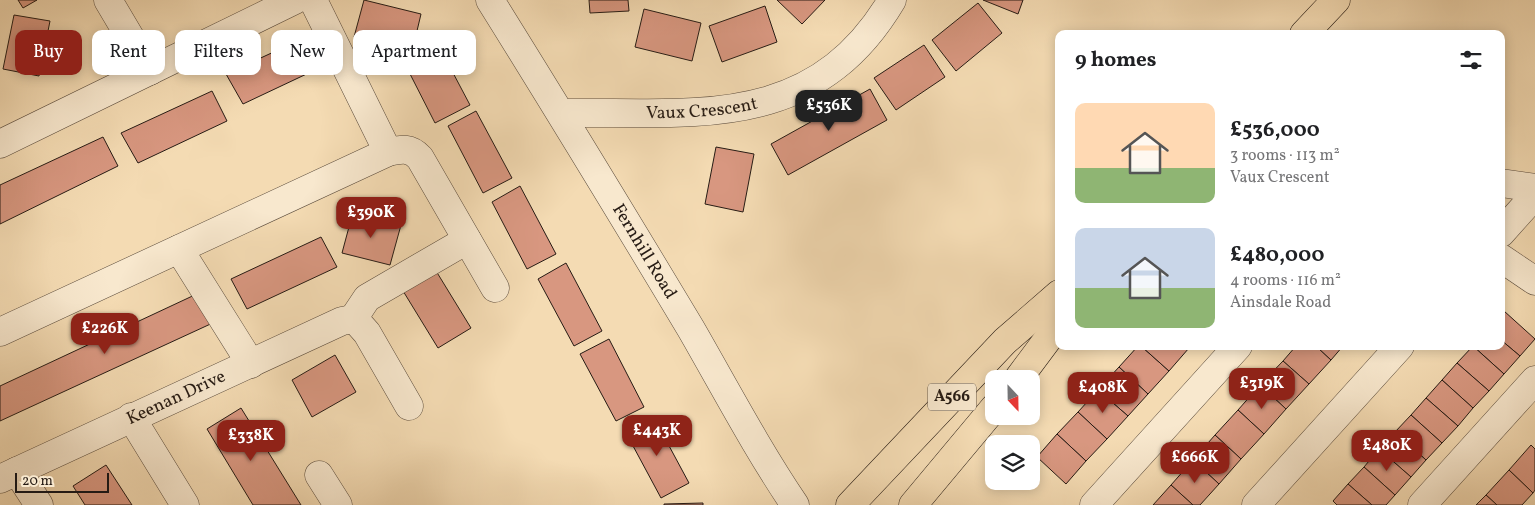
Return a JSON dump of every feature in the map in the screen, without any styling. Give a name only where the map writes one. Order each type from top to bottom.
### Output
[{"type":"main road","points":[[1308,30],[1336,0]]},
{"type":"main road","name":"A566","points":[[850,505],[1005,341],[1055,297]]},
{"type":"main road","points":[[1025,370],[1055,329]]},
{"type":"main road","name":"A566","points":[[913,505],[985,419]]},
{"type":"street","points":[[108,0],[126,30]]},
{"type":"street","points":[[165,64],[295,0]]},
{"type":"street","points":[[314,0],[388,152]]},
{"type":"street","name":"Fernhill Road","points":[[490,0],[561,113],[692,331],[778,481],[795,505]]},
{"type":"street","name":"Vaux Crescent","points":[[561,113],[690,113],[727,110],[759,104],[782,97],[827,72],[849,54],[869,34],[892,0]]},
{"type":"street","points":[[0,144],[142,75]]},
{"type":"street","points":[[0,332],[388,152],[401,149],[409,149],[415,153],[495,288]]},
{"type":"street","points":[[1505,184],[1535,188]]},
{"type":"street","points":[[1505,229],[1535,195]]},
{"type":"street","points":[[409,406],[367,333],[353,320],[367,298],[467,240]]},
{"type":"street","points":[[179,249],[250,364]]},
{"type":"street","points":[[1505,261],[1535,281]]},
{"type":"street","name":"Keenan Drive","points":[[9,475],[342,321],[353,320]]},
{"type":"street","points":[[1094,505],[1234,350]]},
{"type":"street","points":[[1256,505],[1396,350]]},
{"type":"street","points":[[1422,505],[1535,380]]},
{"type":"street","points":[[131,417],[185,505]]},
{"type":"street","points":[[9,475],[39,505]]},
{"type":"street","points":[[319,475],[338,505]]},
{"type":"building","points":[[18,0],[37,0],[23,8]]},
{"type":"building","points":[[364,0],[421,14],[417,30],[356,30]]},
{"type":"building","points":[[589,0],[628,0],[629,11],[590,13]]},
{"type":"building","points":[[777,0],[825,0],[802,24]]},
{"type":"building","points":[[983,0],[1023,0],[1018,14]]},
{"type":"building","points":[[978,3],[1002,33],[956,71],[932,40]]},
{"type":"building","points":[[765,6],[777,42],[722,62],[709,26]]},
{"type":"building","points":[[644,9],[701,23],[692,61],[635,47]]},
{"type":"building","points":[[14,15],[50,21],[48,30],[15,30],[15,71],[3,69]]},
{"type":"building","points":[[924,45],[945,77],[896,110],[874,78]]},
{"type":"building","points":[[271,53],[271,75],[304,75],[243,104],[227,75],[261,75],[261,58]]},
{"type":"building","points":[[411,75],[454,75],[470,105],[435,123]]},
{"type":"building","points":[[870,89],[887,120],[788,175],[771,144]]},
{"type":"building","points":[[212,91],[227,121],[138,163],[121,133]]},
{"type":"building","points":[[476,111],[512,178],[483,193],[448,126]]},
{"type":"building","points":[[103,137],[118,166],[0,224],[0,185]]},
{"type":"building","points":[[716,147],[754,154],[743,212],[705,204]]},
{"type":"building","points":[[520,186],[556,254],[527,269],[492,202]]},
{"type":"building","points":[[353,212],[401,225],[390,265],[342,253]]},
{"type":"building","points":[[321,237],[337,267],[247,309],[231,279]]},
{"type":"building","points":[[566,263],[602,331],[574,346],[538,279]]},
{"type":"building","points":[[433,266],[471,328],[438,348],[400,286]]},
{"type":"building","points":[[201,292],[217,321],[0,421],[0,386]]},
{"type":"building","points":[[1505,312],[1535,339],[1520,356],[1505,343]]},
{"type":"building","points":[[609,339],[644,407],[616,421],[580,354]]},
{"type":"building","points":[[1505,343],[1520,356],[1504,374],[1477,350],[1505,350]]},
{"type":"building","points":[[1134,350],[1145,350],[1169,371],[1148,394],[1119,367]]},
{"type":"building","points":[[1145,350],[1187,350],[1169,371]]},
{"type":"building","points":[[1293,350],[1320,350],[1331,360],[1309,384],[1283,361]]},
{"type":"building","points":[[1320,350],[1340,350],[1331,360]]},
{"type":"building","points":[[1469,350],[1477,350],[1504,374],[1489,391],[1457,363]]},
{"type":"building","points":[[335,355],[356,392],[312,417],[292,380]]},
{"type":"building","points":[[1283,361],[1309,384],[1286,409],[1260,385]]},
{"type":"building","points":[[1457,363],[1489,391],[1473,408],[1442,380]]},
{"type":"building","points":[[1119,367],[1148,394],[1128,416],[1098,390]]},
{"type":"building","points":[[1442,380],[1473,408],[1458,426],[1426,398]]},
{"type":"building","points":[[1260,385],[1286,409],[1264,434],[1238,410]]},
{"type":"building","points":[[1098,390],[1128,416],[1107,439],[1078,412]]},
{"type":"building","points":[[1426,398],[1458,426],[1442,443],[1411,415]]},
{"type":"building","points":[[241,408],[301,505],[253,505],[207,429]]},
{"type":"building","points":[[1238,410],[1264,434],[1241,459],[1215,435]]},
{"type":"building","points":[[1078,412],[1107,439],[1086,461],[1057,434]]},
{"type":"building","points":[[1411,415],[1442,443],[1426,460],[1395,432]]},
{"type":"building","points":[[653,416],[689,483],[661,498],[625,431]]},
{"type":"building","points":[[1395,432],[1426,460],[1411,477],[1379,449]]},
{"type":"building","points":[[1057,434],[1086,461],[1066,484],[1040,460],[1040,454]]},
{"type":"building","points":[[1215,435],[1241,459],[1219,484],[1193,460]]},
{"type":"building","points":[[1531,445],[1535,449],[1535,490],[1533,493],[1509,470]]},
{"type":"building","points":[[1379,449],[1411,477],[1395,495],[1364,467]]},
{"type":"building","points":[[1193,460],[1219,484],[1200,505],[1193,505],[1171,485]]},
{"type":"building","points":[[106,465],[132,505],[85,505],[73,486]]},
{"type":"building","points":[[1364,467],[1395,495],[1386,505],[1372,505],[1348,484]]},
{"type":"building","points":[[1509,470],[1533,493],[1522,505],[1497,505],[1486,495]]},
{"type":"building","points":[[1348,484],[1372,505],[1337,505],[1333,501]]},
{"type":"building","points":[[1171,485],[1193,505],[1153,505]]},
{"type":"building","points":[[1486,495],[1497,505],[1476,505]]},
{"type":"building","points":[[703,503],[703,505],[664,505],[664,504]]}]
